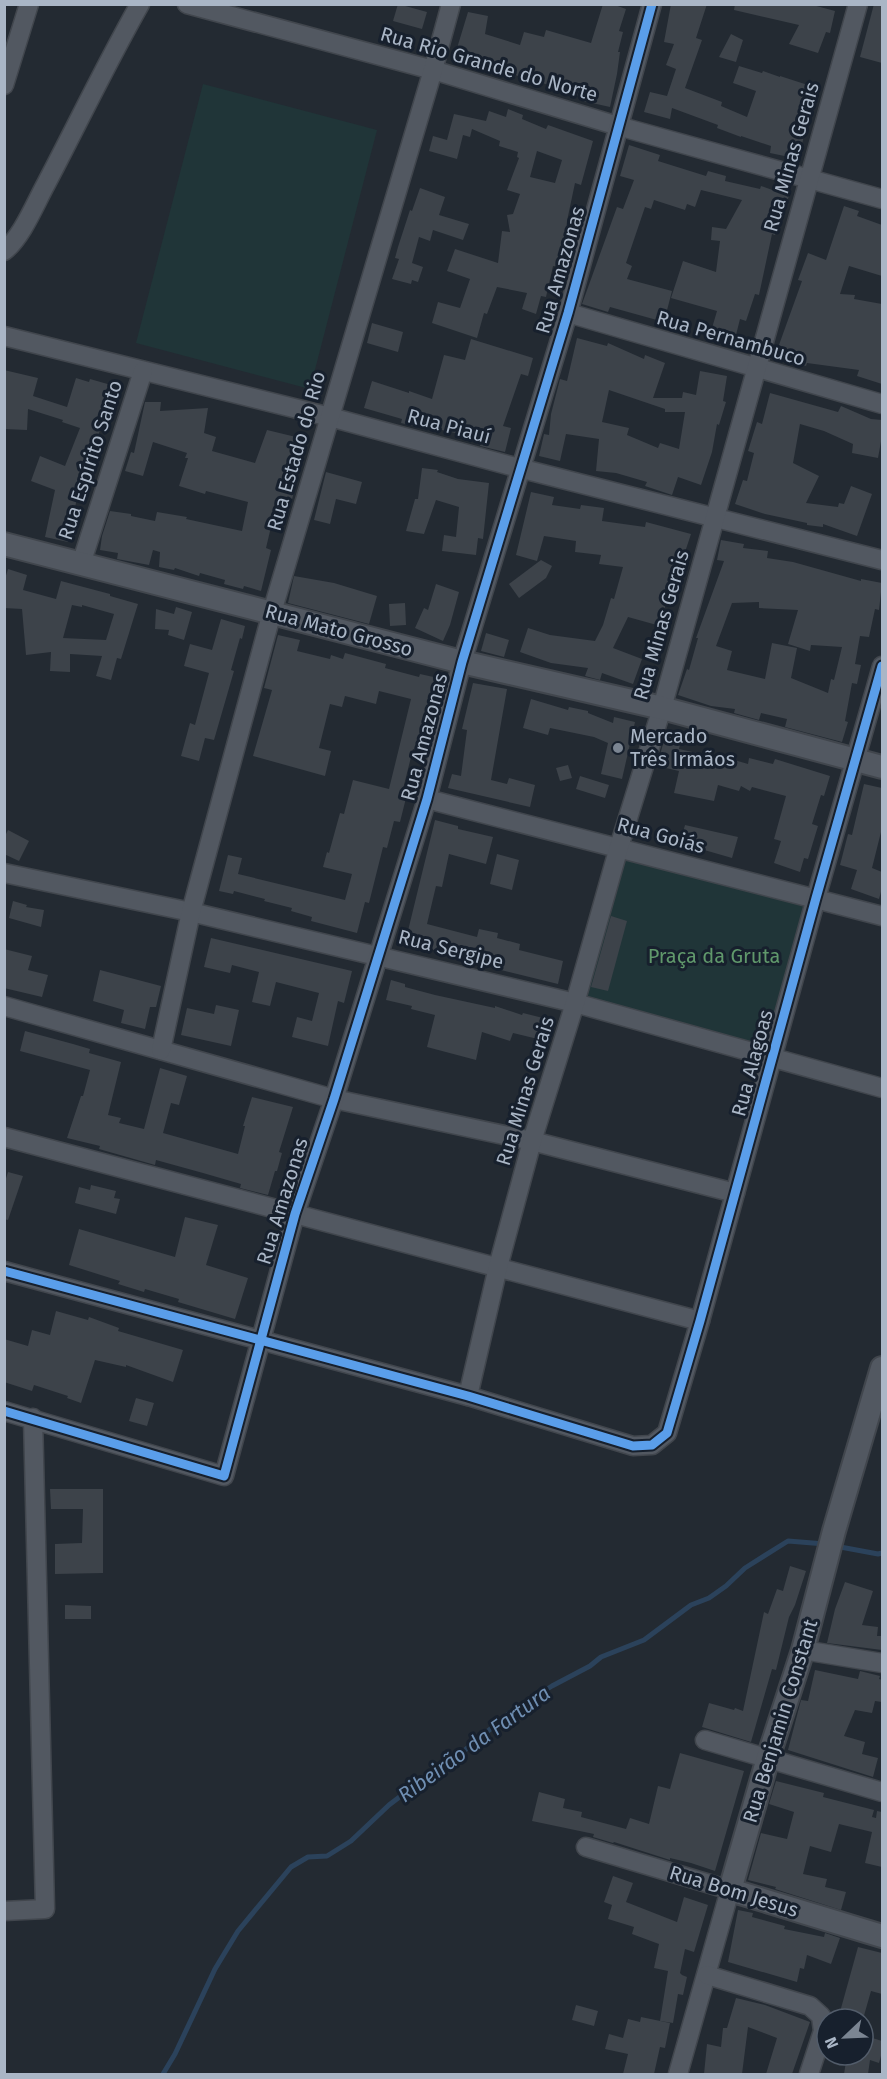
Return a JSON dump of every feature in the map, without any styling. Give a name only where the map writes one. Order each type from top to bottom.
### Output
[{"type":"street","points":[[4,85],[29,4]]},
{"type":"street","points":[[4,251],[26,222],[103,70],[140,4]]},
{"type":"street","name":"Rua Rio Grande do Norte","points":[[187,4],[433,70],[618,126],[882,199]]},
{"type":"street","name":"Rua Estado do Rio","points":[[161,1050],[191,912],[272,612],[451,4]]},
{"type":"street","name":"Rua Amazonas","points":[[33,1418],[224,1476],[295,1214],[334,1099],[427,799],[462,662],[519,468],[568,313],[652,4]]},
{"type":"street","name":"Rua Minas Gerais","points":[[468,1396],[498,1267],[532,1141],[662,708],[858,4]]},
{"type":"street","name":"Rua Pernambuco","points":[[568,313],[882,404]]},
{"type":"street","name":"Rua Piauí","points":[[4,336],[330,417],[519,468],[882,560]]},
{"type":"street","name":"Rua Espírito Santo","points":[[81,564],[143,371]]},
{"type":"street","name":"Rua Mato Grosso","points":[[4,544],[462,662],[662,708],[882,767]]},
{"type":"street","name":"Rua Alagoas","points":[[468,1396],[633,1446],[652,1444],[667,1433],[882,666]]},
{"type":"street","name":"Rua Goiás","points":[[427,799],[882,916]]},
{"type":"street","name":"Rua Sergipe","points":[[4,873],[191,912],[379,955],[575,1003],[882,1088]]},
{"type":"street","points":[[4,1006],[334,1099],[532,1141],[735,1193]]},
{"type":"street","points":[[4,1137],[700,1321]]},
{"type":"street","points":[[4,1271],[468,1396]]},
{"type":"street","name":"Rua Benjamin Constant","points":[[678,2074],[768,1758],[803,1650],[834,1531],[882,1368]]},
{"type":"street","points":[[4,1411],[33,1418],[45,1909],[4,1911]]},
{"type":"street","points":[[803,1650],[882,1663]]},
{"type":"street","points":[[705,1740],[882,1792]]},
{"type":"street","name":"Rua Bom Jesus","points":[[586,1847],[882,1936]]},
{"type":"street","points":[[707,1976],[810,2006],[821,2016],[823,2031],[809,2074]]},
{"type":"green space","points":[[203,84],[377,130],[310,389],[136,343]]},
{"type":"green space","name":"Praça da Gruta","points":[[621,856],[809,901],[770,1052],[582,998]]},
{"type":"building","points":[[398,4],[427,12],[422,29],[393,21]]},
{"type":"building","points":[[603,4],[612,4],[626,9],[619,31],[623,32],[610,107],[583,101],[584,98],[540,82],[454,58],[468,12],[488,16],[485,34],[520,45],[524,32],[544,37],[546,30],[591,43]]},
{"type":"building","points":[[671,4],[707,4],[696,38],[702,40],[685,88],[722,102],[721,106],[747,117],[756,91],[733,83],[739,66],[814,87],[802,120],[807,121],[799,159],[770,153],[771,146],[717,128],[718,125],[672,108],[670,119],[644,112],[650,92],[667,96],[676,69],[666,65],[674,44],[664,42]]},
{"type":"building","points":[[735,4],[809,4],[835,11],[830,33],[826,32],[818,53],[789,44],[799,25],[734,10]]},
{"type":"building","points":[[874,4],[882,4],[882,63],[860,57]]},
{"type":"building","points":[[731,34],[743,40],[736,62],[719,57]]},
{"type":"building","points":[[508,109],[523,115],[522,119],[546,129],[548,125],[593,141],[581,185],[575,183],[567,221],[563,267],[553,266],[546,297],[541,296],[536,314],[522,309],[527,293],[497,287],[487,314],[484,313],[477,338],[432,323],[438,302],[460,308],[470,279],[447,271],[455,249],[498,263],[502,231],[510,232],[507,215],[513,214],[520,194],[507,190],[519,158],[517,157],[518,152],[499,146],[500,141],[472,129],[470,137],[463,135],[457,159],[429,151],[433,136],[447,140],[454,114],[486,121],[489,111],[506,117]],"holes":[[[537,151],[562,160],[555,183],[530,177]]]},
{"type":"building","points":[[629,145],[660,155],[658,161],[706,176],[708,171],[726,176],[725,181],[760,189],[761,186],[789,196],[775,235],[772,234],[759,295],[755,294],[746,321],[740,319],[736,335],[712,328],[717,311],[671,298],[683,261],[716,272],[720,241],[711,240],[712,227],[726,229],[742,200],[701,190],[695,207],[687,204],[685,210],[654,200],[651,209],[645,207],[626,263],[632,266],[627,279],[672,291],[664,322],[610,307],[608,312],[582,304],[617,207],[623,209],[634,180],[620,176]]},
{"type":"building","points":[[420,188],[445,197],[439,215],[469,224],[463,240],[433,230],[430,241],[419,237],[412,263],[423,267],[418,282],[412,280],[411,284],[392,279],[399,259],[395,258],[398,247]]},
{"type":"building","points":[[844,206],[859,211],[857,216],[882,225],[882,276],[849,266],[840,294],[855,295],[854,299],[882,304],[882,384],[857,376],[859,370],[807,363],[806,366],[775,356],[802,281],[798,280],[808,253],[826,260]]},
{"type":"building","points":[[372,323],[403,332],[398,352],[367,343]]},
{"type":"building","points":[[577,338],[607,346],[608,343],[644,359],[645,355],[665,363],[653,398],[682,398],[683,392],[696,395],[700,371],[727,376],[723,401],[726,402],[719,425],[717,424],[712,452],[701,485],[678,477],[672,495],[645,486],[647,482],[616,473],[596,471],[599,439],[566,434],[560,461],[539,456],[544,434],[549,435],[551,414],[560,379],[567,381]],"holes":[[[609,390],[665,409],[665,412],[685,412],[679,449],[660,443],[658,448],[627,435],[629,428],[602,422]]]},
{"type":"building","points":[[471,339],[533,358],[528,376],[521,374],[503,426],[511,428],[505,452],[480,446],[482,439],[401,423],[402,419],[364,408],[372,381],[432,399],[444,355],[465,360]]},
{"type":"building","points":[[4,370],[38,378],[33,396],[67,407],[76,378],[111,385],[101,428],[84,471],[89,473],[82,499],[77,498],[68,542],[45,537],[55,490],[31,481],[40,456],[65,466],[80,428],[28,409],[27,430],[4,429]]},
{"type":"building","points":[[770,393],[838,412],[841,406],[871,419],[882,420],[878,458],[852,453],[853,444],[824,431],[800,424],[793,463],[819,476],[806,503],[838,507],[839,503],[844,504],[851,486],[872,494],[857,536],[823,524],[823,527],[807,525],[807,523],[765,514],[735,504],[743,480],[747,481],[754,453],[748,451],[757,422],[762,424]]},
{"type":"building","points":[[145,402],[161,402],[160,411],[208,408],[204,433],[216,437],[212,451],[255,463],[267,430],[296,437],[290,462],[297,464],[287,490],[294,492],[288,514],[275,510],[266,548],[271,550],[261,591],[224,584],[225,580],[200,573],[199,576],[175,568],[174,570],[159,567],[160,552],[153,550],[149,565],[117,559],[118,553],[100,550],[110,511],[155,521],[157,512],[242,531],[248,502],[206,491],[205,494],[179,486],[188,458],[185,458],[187,453],[153,442],[143,476],[125,471],[131,452],[134,453]]},
{"type":"building","points":[[422,468],[438,470],[437,472],[458,479],[489,483],[483,539],[478,538],[476,555],[442,551],[444,535],[456,537],[459,507],[436,500],[424,534],[406,531],[415,499],[418,499]]},
{"type":"building","points":[[326,472],[362,482],[356,504],[336,499],[330,524],[314,520]]},
{"type":"building","points":[[531,492],[554,497],[552,505],[580,509],[581,505],[604,508],[602,521],[645,527],[646,522],[691,534],[677,576],[673,575],[664,611],[668,612],[664,627],[628,617],[613,648],[642,659],[633,684],[602,673],[600,680],[585,676],[588,668],[551,663],[520,652],[528,628],[550,635],[595,641],[603,625],[611,598],[614,599],[623,567],[599,564],[601,555],[575,552],[576,541],[544,536],[537,561],[516,555]]},
{"type":"building","points":[[721,540],[744,544],[743,548],[768,551],[767,558],[793,562],[861,581],[861,579],[882,583],[879,610],[875,609],[869,637],[860,636],[855,664],[861,665],[857,684],[852,683],[845,721],[848,722],[842,742],[785,727],[787,719],[761,713],[759,720],[734,713],[735,709],[711,706],[678,695],[687,669],[689,670],[698,638],[696,638],[724,561],[717,560]],"holes":[[[759,602],[759,608],[798,610],[788,644],[810,651],[811,645],[842,647],[834,680],[831,679],[828,693],[791,678],[797,648],[772,643],[765,679],[727,670],[732,651],[716,646],[732,603]]]},
{"type":"building","points":[[541,560],[552,566],[546,578],[519,598],[509,584]]},
{"type":"building","points":[[8,569],[27,575],[23,590],[56,599],[61,581],[138,604],[121,659],[117,658],[111,680],[96,676],[102,656],[70,654],[70,672],[50,671],[51,652],[26,655],[22,609],[4,608],[4,582]],"holes":[[[72,605],[82,607],[82,605],[114,614],[106,640],[63,638]]]},
{"type":"building","points":[[294,576],[334,583],[377,596],[369,624],[288,603]]},
{"type":"building","points":[[436,584],[459,592],[443,641],[415,628],[424,608],[428,610]]},
{"type":"building","points":[[405,603],[406,625],[390,626],[389,604]]},
{"type":"building","points":[[176,607],[192,612],[184,640],[168,635],[169,630],[155,629],[156,609],[174,614]]},
{"type":"building","points":[[221,619],[245,626],[231,670],[234,671],[214,740],[205,738],[199,761],[181,756],[190,723],[195,725],[209,673],[184,666],[190,644],[212,650]]},
{"type":"building","points":[[486,633],[509,640],[504,657],[481,651]]},
{"type":"building","points":[[278,635],[300,640],[297,651],[330,659],[331,655],[343,659],[345,653],[386,664],[385,668],[419,677],[420,674],[438,678],[418,750],[413,749],[402,793],[407,794],[400,822],[394,821],[387,848],[383,847],[369,903],[365,902],[357,933],[311,921],[312,917],[291,911],[292,908],[264,901],[265,899],[234,891],[233,894],[219,891],[228,855],[242,858],[238,874],[345,900],[352,874],[323,867],[327,852],[329,853],[340,813],[344,814],[353,780],[389,789],[411,699],[379,691],[376,704],[345,696],[342,707],[330,704],[319,748],[331,751],[325,776],[253,756],[272,690],[264,688]]},
{"type":"building","points":[[473,683],[507,689],[491,780],[507,784],[509,778],[535,785],[530,807],[448,788],[452,774],[461,776],[467,730],[462,729]]},
{"type":"building","points":[[531,699],[568,710],[569,707],[588,711],[588,713],[613,723],[614,717],[635,722],[622,779],[601,774],[608,743],[594,737],[550,728],[548,735],[523,728]]},
{"type":"building","points":[[666,733],[682,736],[679,749],[748,764],[749,758],[773,764],[775,759],[830,776],[812,824],[818,826],[808,859],[804,858],[800,872],[774,863],[781,841],[774,839],[786,796],[752,787],[750,791],[741,786],[739,791],[718,785],[714,801],[674,793],[679,771],[657,766]]},
{"type":"building","points":[[568,765],[572,778],[560,781],[556,768]]},
{"type":"building","points":[[580,776],[609,785],[605,798],[576,789]]},
{"type":"building","points":[[864,784],[882,788],[882,828],[872,868],[882,872],[879,899],[851,889],[857,870],[840,865],[848,834],[852,835]]},
{"type":"building","points":[[435,820],[458,826],[458,829],[493,837],[486,864],[449,854],[442,887],[436,886],[427,924],[477,937],[479,929],[498,933],[497,938],[520,944],[519,950],[563,961],[558,984],[497,969],[499,962],[451,950],[450,954],[405,943]]},
{"type":"building","points":[[685,825],[738,837],[732,858],[680,843]]},
{"type":"building","points":[[8,830],[29,841],[19,861],[4,854],[4,838]]},
{"type":"building","points":[[497,854],[519,860],[512,890],[490,884]]},
{"type":"building","points":[[13,901],[27,905],[26,907],[44,910],[41,927],[9,918]]},
{"type":"building","points":[[611,916],[627,921],[608,991],[591,987]]},
{"type":"building","points":[[211,938],[352,971],[344,1003],[338,1001],[328,1046],[292,1037],[297,1017],[312,1021],[319,993],[276,982],[270,1006],[252,1002],[259,972],[232,965],[230,973],[204,967]]},
{"type":"building","points":[[4,949],[32,956],[28,970],[48,975],[42,997],[4,988]]},
{"type":"building","points":[[100,970],[161,986],[156,1007],[150,1007],[145,1029],[121,1023],[124,1010],[93,1001]]},
{"type":"building","points":[[391,980],[405,984],[405,987],[435,995],[495,1008],[495,1006],[522,1015],[523,1013],[547,1019],[542,1040],[513,1033],[510,1041],[482,1032],[476,1060],[427,1047],[435,1015],[411,1009],[412,1006],[386,1000]]},
{"type":"building","points":[[216,1005],[239,1010],[231,1046],[181,1035],[187,1008],[214,1014]]},
{"type":"building","points":[[25,1031],[90,1049],[89,1053],[121,1062],[108,1115],[121,1118],[119,1123],[144,1129],[160,1068],[187,1076],[179,1105],[171,1103],[163,1133],[238,1154],[245,1126],[243,1126],[252,1097],[293,1107],[279,1152],[282,1153],[277,1171],[275,1171],[268,1195],[240,1188],[241,1184],[203,1173],[156,1160],[155,1165],[99,1149],[100,1146],[67,1138],[90,1070],[20,1051]]},
{"type":"building","points":[[8,1172],[23,1176],[8,1220],[4,1219],[4,1185]]},
{"type":"building","points":[[91,1185],[116,1191],[114,1198],[120,1199],[116,1214],[75,1203],[79,1187],[90,1190]]},
{"type":"building","points":[[185,1217],[218,1225],[206,1265],[248,1278],[235,1319],[178,1302],[179,1299],[118,1284],[120,1281],[69,1265],[79,1229],[175,1257]]},
{"type":"building","points":[[56,1311],[88,1320],[89,1317],[119,1328],[118,1331],[183,1350],[173,1382],[126,1365],[126,1367],[95,1360],[81,1403],[67,1398],[68,1396],[34,1385],[32,1391],[4,1382],[4,1339],[28,1346],[32,1330],[50,1335]]},
{"type":"building","points":[[136,1398],[154,1403],[147,1426],[129,1421]]},
{"type":"building","points":[[50,1489],[103,1489],[103,1573],[55,1574],[55,1544],[82,1543],[83,1509],[51,1509]]},
{"type":"building","points":[[790,1566],[806,1571],[789,1617],[776,1670],[772,1669],[751,1742],[702,1727],[709,1703],[743,1711],[764,1612],[768,1614],[777,1589],[783,1591]]},
{"type":"building","points":[[845,1582],[873,1591],[862,1625],[878,1627],[877,1636],[882,1636],[882,1650],[827,1643],[835,1609]]},
{"type":"building","points":[[65,1605],[91,1606],[91,1619],[65,1619]]},
{"type":"building","points":[[815,1670],[858,1679],[860,1671],[880,1676],[882,1702],[875,1701],[872,1713],[855,1710],[844,1736],[865,1742],[862,1754],[878,1758],[873,1777],[788,1750],[801,1700],[808,1701]]},
{"type":"building","points":[[680,1753],[744,1771],[715,1871],[593,1837],[594,1834],[532,1821],[539,1792],[565,1799],[563,1808],[582,1812],[581,1817],[626,1829],[630,1818],[649,1824],[658,1786],[670,1789]]},
{"type":"building","points":[[776,1781],[824,1793],[823,1797],[874,1810],[872,1817],[876,1818],[877,1811],[882,1812],[882,1867],[865,1863],[872,1832],[839,1824],[831,1852],[810,1846],[803,1874],[827,1879],[825,1887],[846,1892],[841,1910],[775,1889],[776,1887],[748,1880],[761,1833],[787,1839],[794,1812],[769,1804]]},
{"type":"building","points":[[613,1876],[633,1883],[626,1902],[677,1922],[684,1897],[708,1905],[694,1952],[685,1949],[680,1973],[687,1977],[683,1995],[678,1994],[673,2023],[660,2021],[668,1971],[654,1968],[659,1944],[632,1934],[634,1927],[608,1919],[612,1905],[604,1902]]},
{"type":"building","points":[[738,1910],[753,1913],[752,1917],[785,1926],[784,1929],[824,1937],[825,1933],[840,1938],[831,1964],[807,1955],[804,1969],[800,1968],[797,1982],[728,1962]]},
{"type":"building","points":[[858,1947],[882,1953],[882,1994],[871,1991],[866,2007],[841,2007]]},
{"type":"building","points":[[736,1998],[765,2005],[810,2022],[792,2074],[766,2074],[777,2038],[748,2027],[742,2074],[704,2074],[707,2044],[721,2047],[723,2028],[727,2028]]},
{"type":"building","points":[[576,2005],[598,2011],[594,2026],[572,2020]]},
{"type":"building","points":[[641,2017],[670,2023],[665,2048],[660,2047],[654,2074],[623,2074],[628,2054],[605,2049],[609,2034],[623,2038],[628,2019],[640,2022]]},
{"type":"building","points":[[875,2039],[882,2041],[879,2063],[875,2062]]},
{"type":"building","points":[[845,2067],[869,2067],[868,2074],[844,2074]]},
{"type":"waterway","name":"Ribeirão da Fartura","points":[[163,2074],[175,2054],[215,1969],[238,1931],[291,1867],[308,1857],[327,1856],[351,1841],[389,1805],[459,1755],[512,1711],[590,1666],[601,1657],[644,1640],[691,1605],[709,1598],[745,1568],[788,1541],[825,1544]]},
{"type":"waterway","name":"Ribeirão da Fartura","points":[[835,1546],[882,1553]]},
{"type":"cycle path","points":[[4,1411],[224,1476],[295,1214],[334,1099],[427,799],[462,662],[568,313],[652,4]]},
{"type":"cycle path","points":[[4,1271],[468,1396],[633,1446],[652,1445],[667,1433],[882,666]]},
{"type":"place","name":"Mercado Três Irmãos","points":[[618,748]]}]
